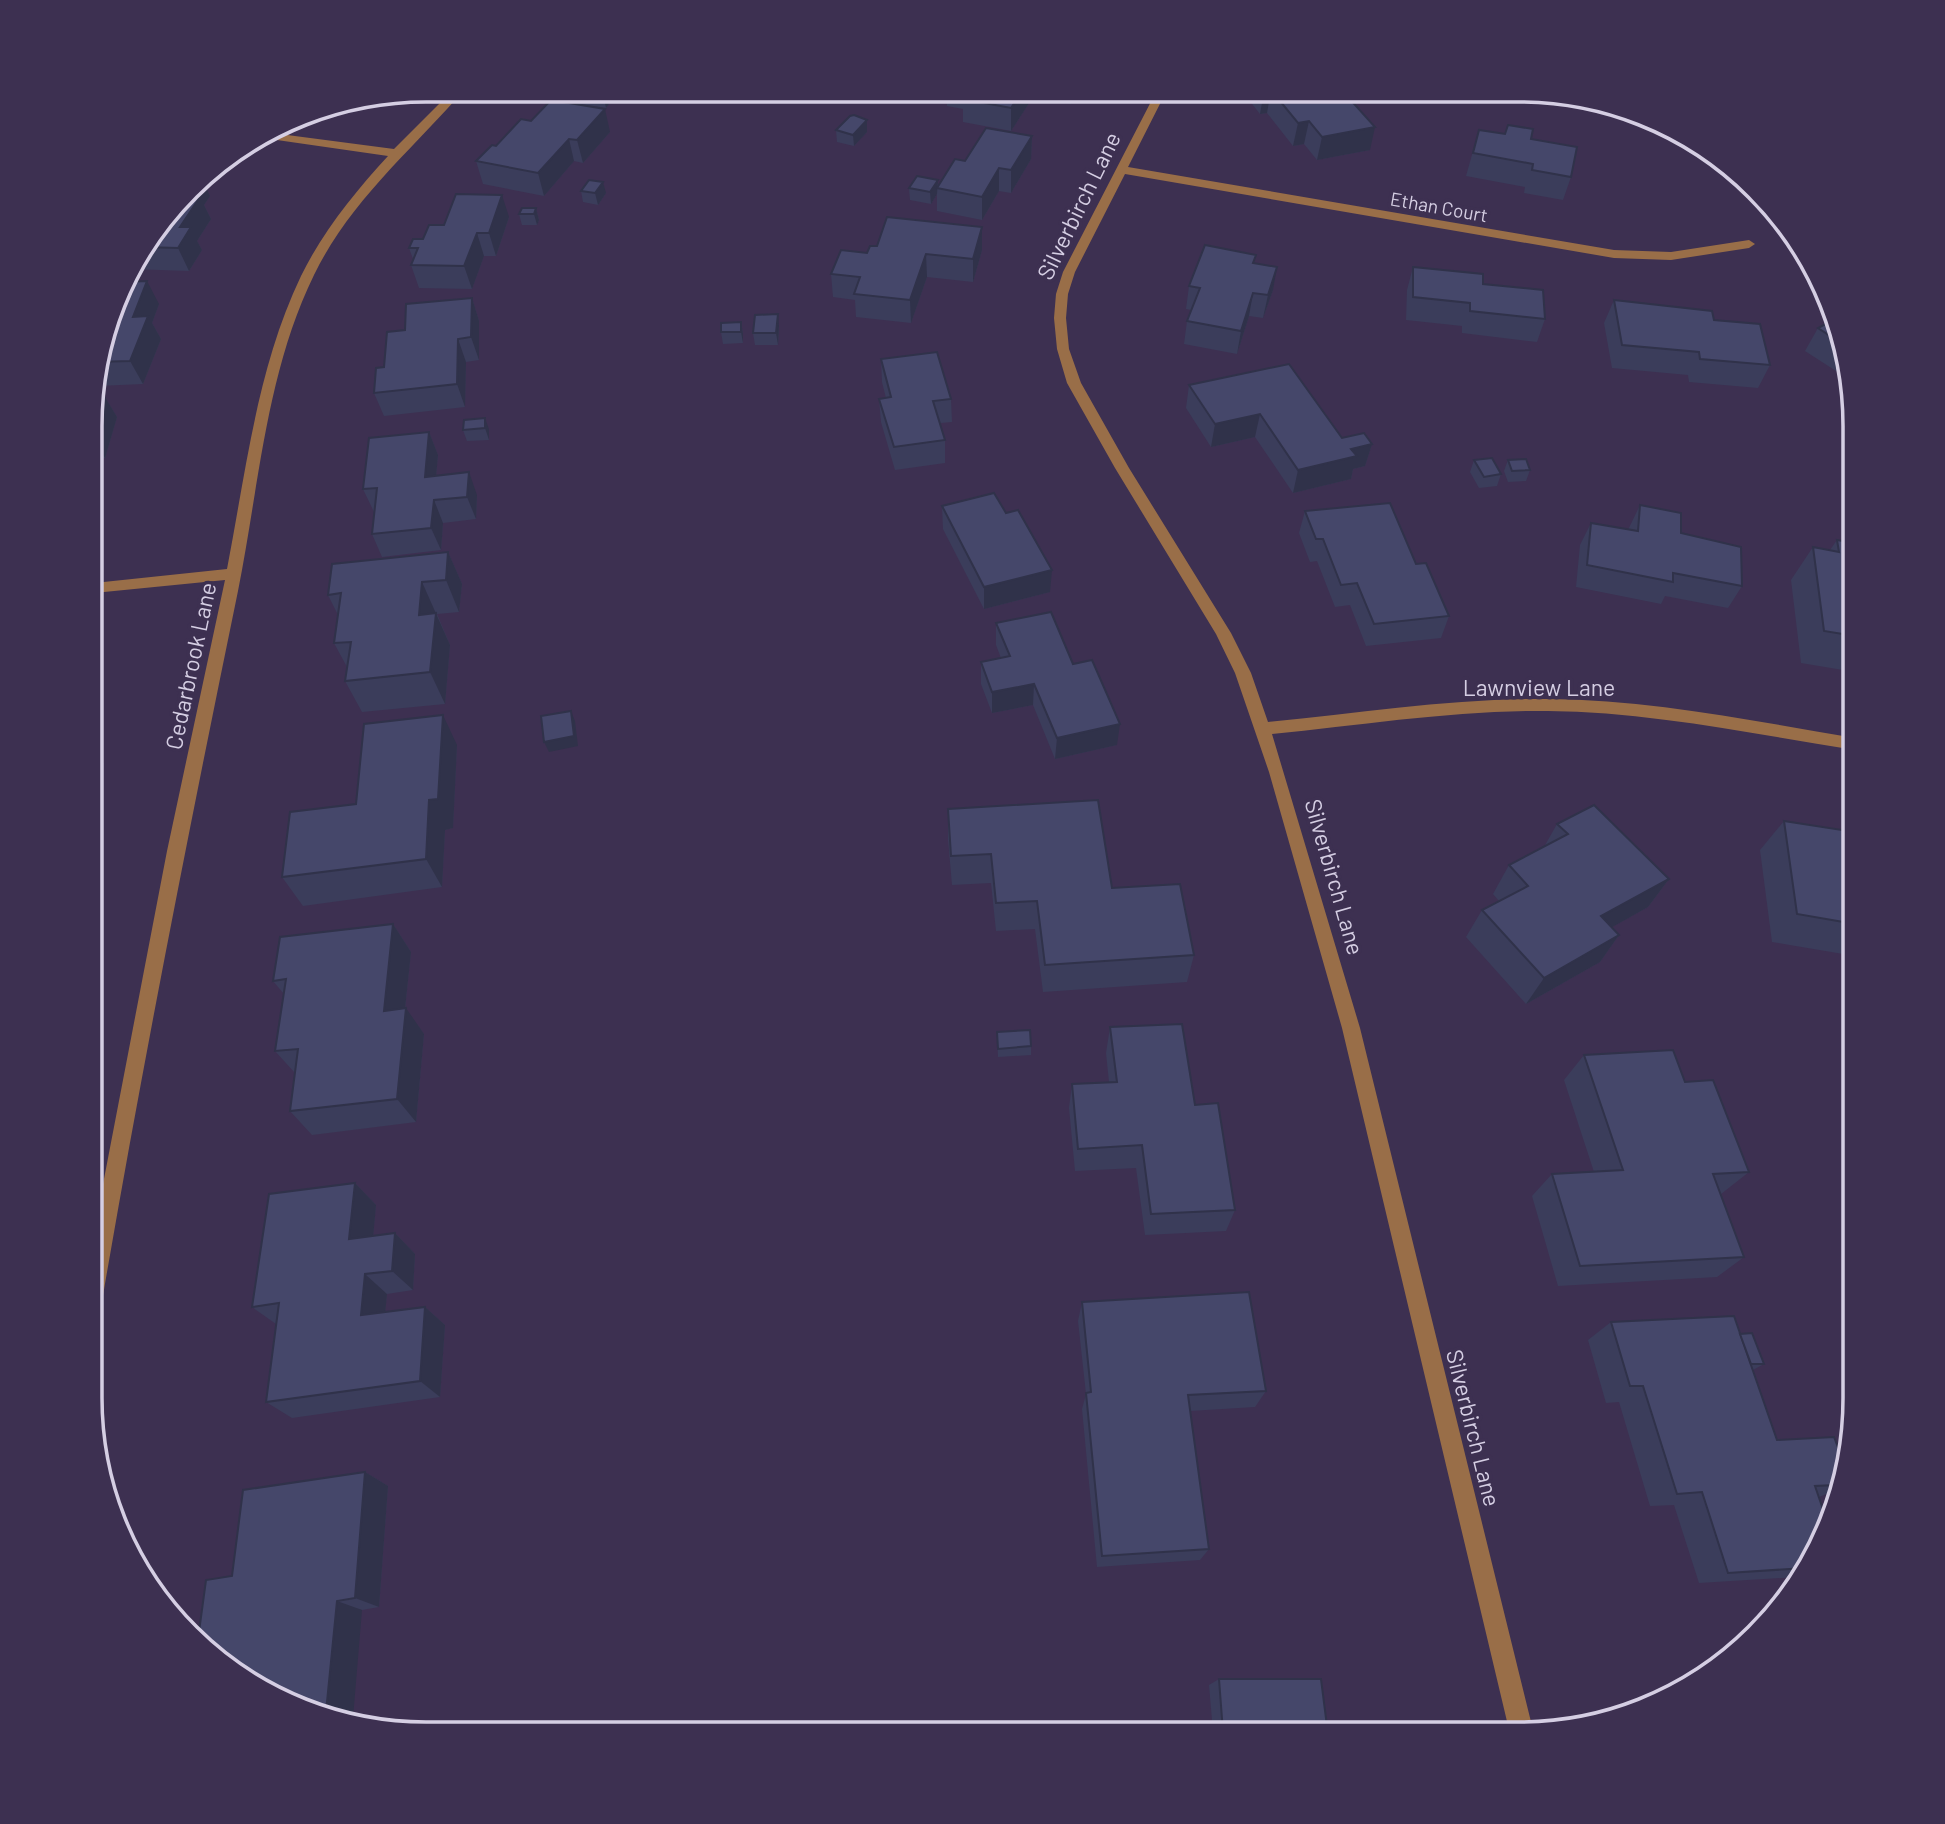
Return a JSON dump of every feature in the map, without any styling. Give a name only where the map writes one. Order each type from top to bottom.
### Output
[{"type":"street","name":"Cedarbrook Lane","points":[[102,1243],[170,880],[234,574],[258,439],[280,348],[295,307],[326,243],[395,153],[447,102]]},
{"type":"street","name":"Silverbirch Lane","points":[[1157,102],[1069,272],[1062,294],[1059,318],[1063,349],[1074,383],[1097,426],[1223,633],[1243,673],[1264,729],[1352,1028],[1519,1722]]},
{"type":"street","points":[[278,137],[395,153]]},
{"type":"street","name":"Ethan Court","points":[[1124,170],[1614,254],[1671,256],[1749,244]]},
{"type":"street","points":[[102,587],[234,574]]},
{"type":"street","name":"Lawnview Lane","points":[[1264,729],[1446,711],[1586,706],[1667,715],[1843,742]]},
{"type":"building","points":[[549,102],[605,109],[577,140],[569,139],[538,173],[476,161],[492,145],[496,146],[521,119],[531,121]]},
{"type":"building","points":[[979,102],[1015,102],[1011,108]]},
{"type":"building","points":[[1281,102],[1352,102],[1375,127],[1322,137],[1309,121],[1298,123]]},
{"type":"building","points":[[850,116],[867,120],[853,135],[836,130]]},
{"type":"building","points":[[1508,125],[1533,129],[1531,139],[1577,147],[1571,177],[1532,170],[1533,164],[1473,153],[1479,130],[1505,134]]},
{"type":"building","points":[[986,128],[1032,136],[1011,170],[999,168],[982,197],[937,188],[955,159],[965,161]]},
{"type":"building","points":[[917,176],[938,180],[930,192],[909,188]]},
{"type":"building","points":[[589,180],[603,182],[595,193],[581,191]]},
{"type":"building","points":[[456,194],[502,195],[489,233],[477,233],[464,266],[411,265],[418,248],[409,248],[413,239],[423,239],[429,225],[444,225]]},
{"type":"building","points":[[195,197],[200,197],[180,227],[191,227],[178,248],[155,247]]},
{"type":"building","points":[[522,208],[536,208],[534,214],[519,214]]},
{"type":"building","points":[[887,217],[982,227],[973,259],[926,254],[910,300],[854,294],[860,277],[831,274],[841,250],[867,253],[870,246],[877,246]]},
{"type":"building","points":[[1205,245],[1256,255],[1253,263],[1277,267],[1268,295],[1253,293],[1241,331],[1187,321],[1200,288],[1189,286]]},
{"type":"building","points":[[1413,267],[1483,274],[1483,284],[1543,290],[1545,319],[1470,311],[1470,303],[1413,297]]},
{"type":"building","points":[[147,281],[133,317],[148,316],[130,361],[108,362],[119,321],[135,282]]},
{"type":"building","points":[[472,298],[471,337],[458,339],[457,384],[374,393],[376,368],[384,367],[387,332],[405,330],[406,304]]},
{"type":"building","points":[[1614,300],[1712,311],[1714,320],[1760,324],[1770,365],[1700,359],[1699,352],[1622,345]]},
{"type":"building","points":[[778,314],[776,333],[753,333],[755,315]]},
{"type":"building","points":[[741,322],[741,332],[721,332],[721,323]]},
{"type":"building","points":[[1827,323],[1830,336],[1818,328]]},
{"type":"building","points":[[937,352],[951,399],[933,401],[945,440],[894,447],[879,399],[891,397],[881,359]]},
{"type":"building","points":[[1289,364],[1342,438],[1364,433],[1372,444],[1351,449],[1357,456],[1298,470],[1260,414],[1215,424],[1189,385]]},
{"type":"building","points":[[485,418],[485,428],[463,430],[464,420]]},
{"type":"building","points":[[429,432],[425,477],[469,472],[467,497],[434,500],[431,528],[372,534],[377,488],[363,489],[369,438]]},
{"type":"building","points":[[1492,458],[1501,474],[1484,477],[1474,460]]},
{"type":"building","points":[[1526,459],[1530,470],[1512,471],[1508,460]]},
{"type":"building","points":[[994,493],[1006,513],[1018,510],[1052,570],[984,587],[942,506]]},
{"type":"building","points":[[1390,503],[1416,564],[1426,563],[1449,616],[1374,624],[1357,583],[1341,585],[1323,539],[1316,539],[1305,511]]},
{"type":"building","points":[[1640,505],[1681,513],[1681,533],[1741,547],[1742,586],[1673,573],[1673,582],[1587,565],[1591,523],[1638,531]]},
{"type":"building","points":[[1837,540],[1843,541],[1843,634],[1824,631],[1813,547],[1839,552]]},
{"type":"building","points":[[448,552],[446,580],[422,582],[419,615],[436,613],[430,672],[345,681],[351,642],[334,643],[341,593],[328,595],[332,564]]},
{"type":"building","points":[[1051,612],[1073,664],[1092,660],[1120,724],[1057,738],[1034,684],[992,692],[981,662],[1010,656],[996,623]]},
{"type":"building","points":[[571,711],[574,736],[544,742],[541,716]]},
{"type":"building","points":[[443,715],[438,799],[429,800],[426,859],[282,877],[290,812],[356,804],[364,724]]},
{"type":"building","points":[[1098,800],[1112,888],[1180,884],[1194,955],[1045,965],[1037,901],[996,903],[991,854],[951,856],[948,809]]},
{"type":"building","points":[[1594,805],[1669,879],[1601,916],[1619,935],[1544,978],[1482,910],[1528,886],[1509,865],[1568,834],[1557,824]]},
{"type":"building","points":[[1784,821],[1843,830],[1843,922],[1797,914]]},
{"type":"building","points":[[393,924],[384,1011],[406,1008],[397,1099],[290,1111],[298,1049],[275,1051],[286,979],[273,981],[280,937]]},
{"type":"building","points":[[1182,1024],[1195,1105],[1218,1103],[1235,1210],[1151,1214],[1142,1145],[1078,1149],[1072,1084],[1117,1082],[1110,1027]]},
{"type":"building","points":[[1030,1030],[1031,1046],[998,1049],[997,1032]]},
{"type":"building","points":[[1673,1050],[1685,1082],[1713,1080],[1749,1172],[1713,1174],[1744,1257],[1580,1266],[1552,1174],[1623,1170],[1584,1055]]},
{"type":"building","points":[[355,1183],[349,1239],[395,1233],[392,1271],[365,1274],[361,1315],[425,1307],[420,1381],[266,1402],[279,1303],[252,1307],[269,1194]]},
{"type":"building","points":[[1249,1292],[1266,1391],[1188,1395],[1209,1549],[1102,1556],[1086,1393],[1091,1392],[1082,1302]]},
{"type":"building","points":[[1734,1316],[1777,1440],[1834,1437],[1839,1451],[1831,1485],[1815,1486],[1823,1510],[1795,1569],[1728,1573],[1702,1492],[1677,1494],[1643,1386],[1630,1386],[1611,1322]]},
{"type":"building","points":[[1752,1333],[1764,1364],[1751,1364],[1740,1334]]},
{"type":"building","points":[[365,1472],[355,1598],[337,1601],[327,1707],[264,1679],[228,1656],[199,1631],[206,1580],[232,1576],[243,1490]]},
{"type":"building","points":[[1219,1679],[1321,1679],[1326,1722],[1222,1722]]}]
